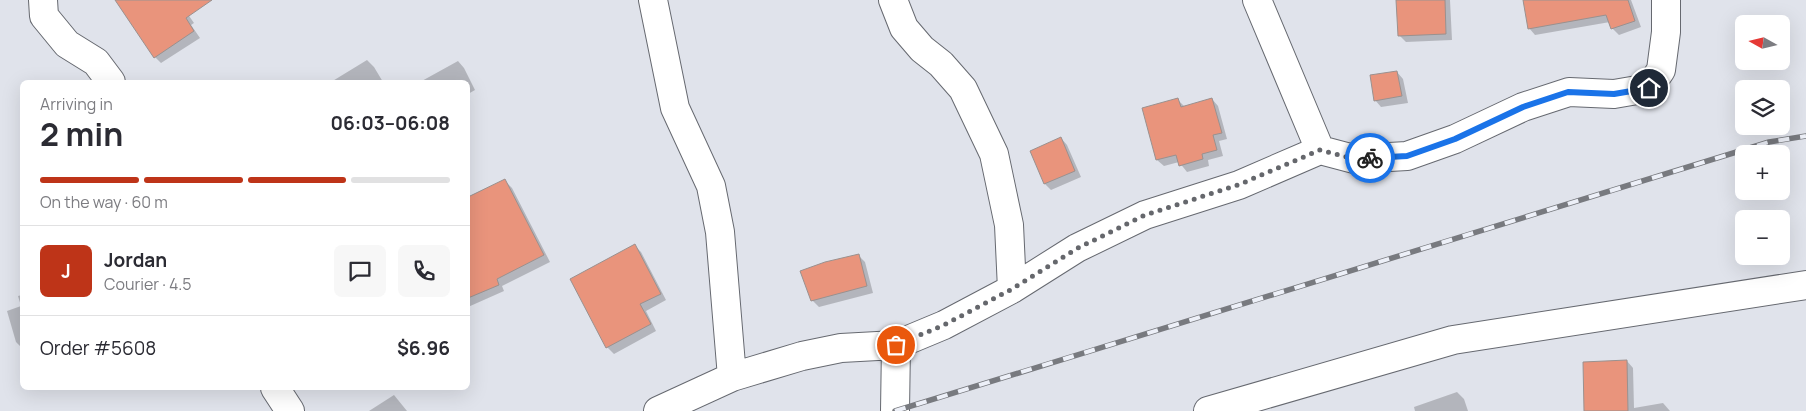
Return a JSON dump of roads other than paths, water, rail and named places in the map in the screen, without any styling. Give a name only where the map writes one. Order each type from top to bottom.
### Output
[{"type":"street","points":[[43,0],[44,16],[55,30],[67,44],[96,62],[110,80]]},
{"type":"street","points":[[653,0],[675,108],[711,186],[720,232],[732,376]]},
{"type":"street","points":[[893,0],[895,10],[904,28],[922,49],[941,64],[963,89],[994,154],[1009,225],[1012,289]]},
{"type":"street","points":[[1257,0],[1320,150]]},
{"type":"street","points":[[658,411],[732,376],[802,356],[841,348],[896,345],[944,325],[1012,289],[1078,248],[1145,215],[1238,185],[1320,150],[1354,159],[1407,156],[1455,139],[1523,107],[1568,92],[1614,94],[1649,88],[1661,70],[1666,32],[1666,0]]},
{"type":"street","points":[[1208,411],[1453,340],[1803,288]]},
{"type":"street","points":[[895,411],[896,345]]},
{"type":"street","points":[[276,390],[290,411]]},
{"type":"railway","points":[[895,411],[1769,142],[1806,136]]}]
